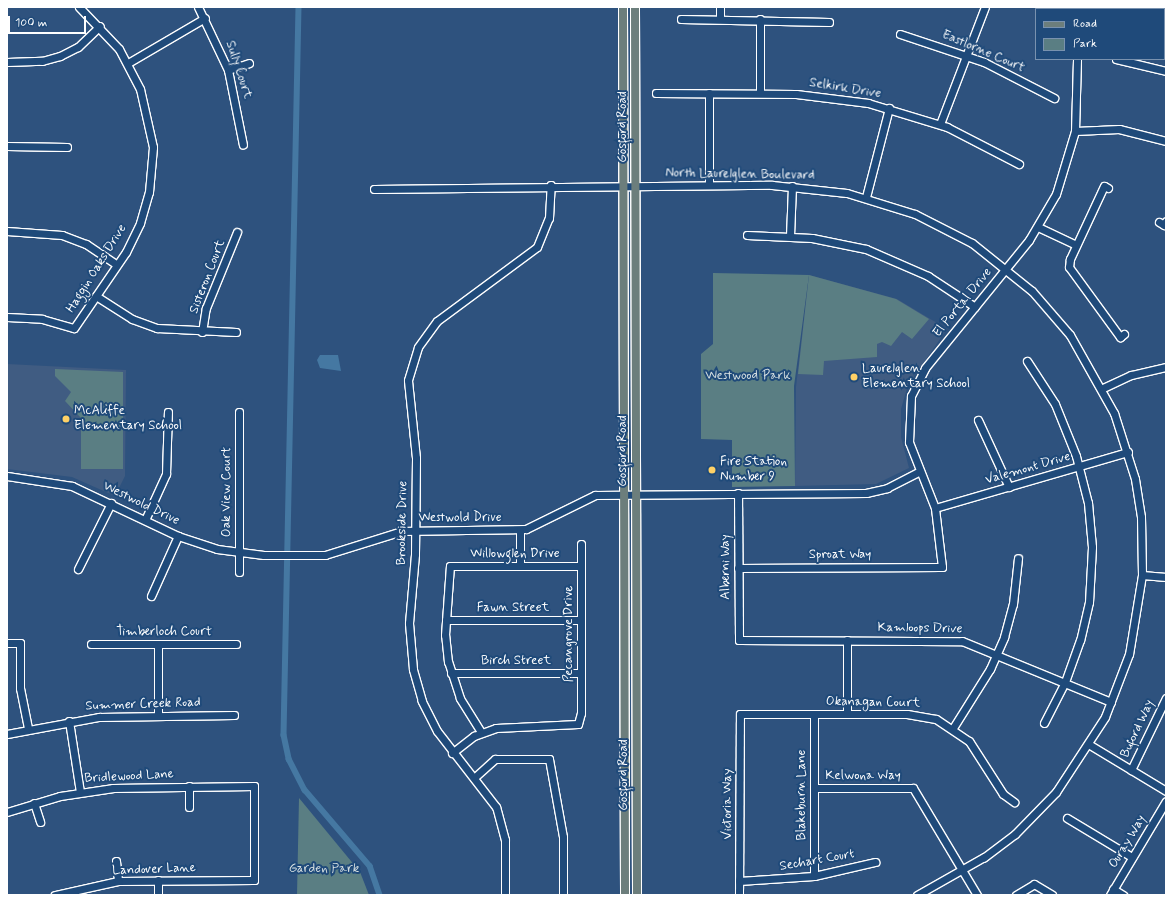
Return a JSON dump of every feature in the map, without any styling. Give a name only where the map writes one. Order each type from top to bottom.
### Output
[{"type":"main road","name":"Gosford Road","points":[[623,7],[625,895]]},
{"type":"main road","name":"Gosford Road","points":[[634,7],[636,895]]},
{"type":"street","name":"Haggin Oaks Drive","points":[[7,317],[42,319],[74,328],[117,265],[140,223],[153,163],[147,110],[128,63],[100,26],[78,7]]},
{"type":"street","name":"Sully Court","points":[[198,7],[205,18],[228,70],[243,144]]},
{"type":"street","points":[[720,7],[720,19]]},
{"type":"street","points":[[940,124],[985,7]]},
{"type":"street","points":[[128,63],[205,18]]},
{"type":"street","points":[[681,19],[760,19],[829,22]]},
{"type":"street","points":[[760,19],[760,93]]},
{"type":"street","points":[[7,62],[42,61],[60,56],[78,47],[100,26]]},
{"type":"street","name":"Eastlorne Court","points":[[900,34],[966,55],[1054,98]]},
{"type":"street","name":"El Portal Drive","points":[[942,567],[935,508],[920,471],[908,432],[911,396],[925,368],[1038,227],[1063,179],[1075,132],[1077,60]]},
{"type":"street","points":[[1127,60],[1166,71]]},
{"type":"street","points":[[228,70],[249,63]]},
{"type":"street","points":[[709,93],[709,185]]},
{"type":"street","name":"Selkirk Drive","points":[[656,94],[760,93],[820,96],[889,108],[940,124],[1019,164]]},
{"type":"street","points":[[866,197],[889,108]]},
{"type":"street","points":[[1075,132],[1119,130],[1166,141]]},
{"type":"street","points":[[7,146],[67,146]]},
{"type":"street","name":"North Laurelglen Boulevard","points":[[374,189],[551,185],[792,186],[866,197],[932,221],[1006,268],[1058,320],[1103,388],[1128,452],[1140,517],[1142,575],[1134,635],[1111,702],[1090,745],[1068,777],[1029,820],[963,871],[916,895]]},
{"type":"street","name":"Brookside Drive","points":[[505,895],[505,840],[501,818],[491,797],[475,777],[452,753],[429,716],[413,669],[410,623],[416,530],[415,450],[408,392],[414,357],[437,322],[537,247],[550,218],[551,185]]},
{"type":"street","points":[[790,236],[792,186]]},
{"type":"street","points":[[1108,188],[1104,186],[1076,245],[1070,259],[1071,271],[1120,337],[1124,334]]},
{"type":"street","points":[[1038,227],[1076,245]]},
{"type":"street","points":[[7,231],[62,235],[86,244],[117,265]]},
{"type":"street","name":"Sisteron Court","points":[[202,332],[206,308],[237,232]]},
{"type":"street","points":[[747,236],[790,236],[828,240],[882,255],[928,276],[975,307]]},
{"type":"street","points":[[96,296],[143,324],[168,330],[236,332]]},
{"type":"street","points":[[1027,361],[1060,414],[1080,466],[1091,524],[1092,569],[1086,619],[1065,682],[1044,723]]},
{"type":"street","points":[[1103,388],[1131,375],[1166,366]]},
{"type":"street","points":[[145,520],[166,474],[168,412]]},
{"type":"street","name":"Oak View Court","points":[[239,412],[239,572]]},
{"type":"street","points":[[978,420],[1009,487]]},
{"type":"street","name":"Valemont Drive","points":[[935,508],[1128,452]]},
{"type":"street","name":"Westwold Drive","points":[[7,476],[59,482],[111,503],[178,536],[239,553],[294,555],[336,554],[392,533],[416,530],[520,530],[545,522],[586,498],[636,493],[866,493],[887,488],[920,471]]},
{"type":"street","name":"Alberni Way","points":[[738,494],[739,640]]},
{"type":"street","points":[[78,569],[111,503]]},
{"type":"street","points":[[520,530],[520,566]]},
{"type":"street","points":[[151,596],[178,536]]},
{"type":"street","name":"Pecangrove Drive","points":[[481,732],[504,727],[578,724],[581,673],[581,544]]},
{"type":"street","points":[[953,728],[998,653],[1013,604],[1018,558]]},
{"type":"street","name":"Willowglen Drive","points":[[446,620],[450,566],[581,566]]},
{"type":"street","name":"Sproat Way","points":[[738,568],[942,567]]},
{"type":"street","points":[[1142,575],[1166,577]]},
{"type":"street","points":[[446,620],[451,673],[460,698],[481,732],[452,753]]},
{"type":"street","name":"Fawn Street","points":[[446,620],[581,620]]},
{"type":"street","name":"Kamloops Drive","points":[[739,640],[957,640],[998,653],[1111,702]]},
{"type":"street","points":[[847,640],[847,714]]},
{"type":"street","points":[[7,643],[20,643],[20,688],[28,728]]},
{"type":"street","name":"Timberloch Court","points":[[91,644],[236,644]]},
{"type":"street","points":[[158,644],[158,715]]},
{"type":"street","name":"Birch Street","points":[[451,673],[581,673]]},
{"type":"street","name":"Buford Way","points":[[1132,770],[1166,698]]},
{"type":"street","name":"Okanagan Court","points":[[740,714],[916,714],[953,728],[973,745],[1003,794],[1014,802]]},
{"type":"street","name":"Victoria Way","points":[[740,714],[740,895]]},
{"type":"street","name":"Blakeburn Lane","points":[[814,714],[814,876]]},
{"type":"street","name":"Summer Creek Road","points":[[7,734],[28,728],[69,720],[158,715],[234,715]]},
{"type":"street","points":[[69,720],[80,792]]},
{"type":"street","points":[[1090,745],[1166,791]]},
{"type":"street","points":[[475,777],[495,759],[549,759],[563,837],[563,895]]},
{"type":"street","points":[[189,786],[189,807]]},
{"type":"street","name":"Bridlewood Lane","points":[[7,812],[34,803],[80,792],[189,786],[254,786],[254,880]]},
{"type":"street","name":"Kelwona Way","points":[[814,788],[913,788],[963,871]]},
{"type":"street","name":"Ouray Way","points":[[1112,892],[1166,802]]},
{"type":"street","points":[[34,803],[40,822]]},
{"type":"street","points":[[1067,818],[1132,857]]},
{"type":"street","points":[[116,861],[118,882]]},
{"type":"street","name":"Sechart Court","points":[[740,881],[814,876],[875,862]]},
{"type":"street","points":[[963,871],[977,895]]},
{"type":"street","points":[[158,880],[158,895]]},
{"type":"street","name":"Landover Lane","points":[[55,895],[118,882],[158,880],[254,880]]},
{"type":"street","points":[[1016,895],[1034,884],[1052,895]]},
{"type":"street","points":[[1112,892],[1123,895]]},
{"type":"shaded area","name":"Laurelglen Elementary School","points":[[809,275],[897,299],[947,329],[908,385],[901,409],[901,437],[909,468],[876,484],[795,486],[796,387]]},
{"type":"shaded area","points":[[320,355],[338,355],[341,371],[320,368],[317,360]]},
{"type":"shaded area","name":"McAliffe Elementary School","points":[[7,364],[126,370],[125,476],[115,496],[72,477],[7,469]]},
{"type":"green space","name":"Westwood Park","points":[[713,273],[809,275],[794,386],[795,486],[732,487],[732,440],[701,439],[701,354],[713,344]]},
{"type":"green space","points":[[809,275],[896,299],[929,319],[912,339],[902,332],[891,346],[882,342],[877,344],[877,357],[824,361],[823,375],[798,374]]},
{"type":"green space","points":[[55,369],[123,372],[123,469],[81,469],[81,418],[65,401],[71,392],[55,376]]},
{"type":"green space","name":"Garden Park","points":[[299,798],[360,872],[369,895],[297,895]]},
{"type":"waterway","points":[[299,7],[284,735],[289,759],[305,790],[370,866],[380,895]]},
{"type":"place","name":"Laurelglen Elementary School","points":[[854,377]]},
{"type":"place","name":"McAliffe Elementary School","points":[[66,419]]},
{"type":"place","name":"Fire Station Number 9","points":[[712,470]]}]
